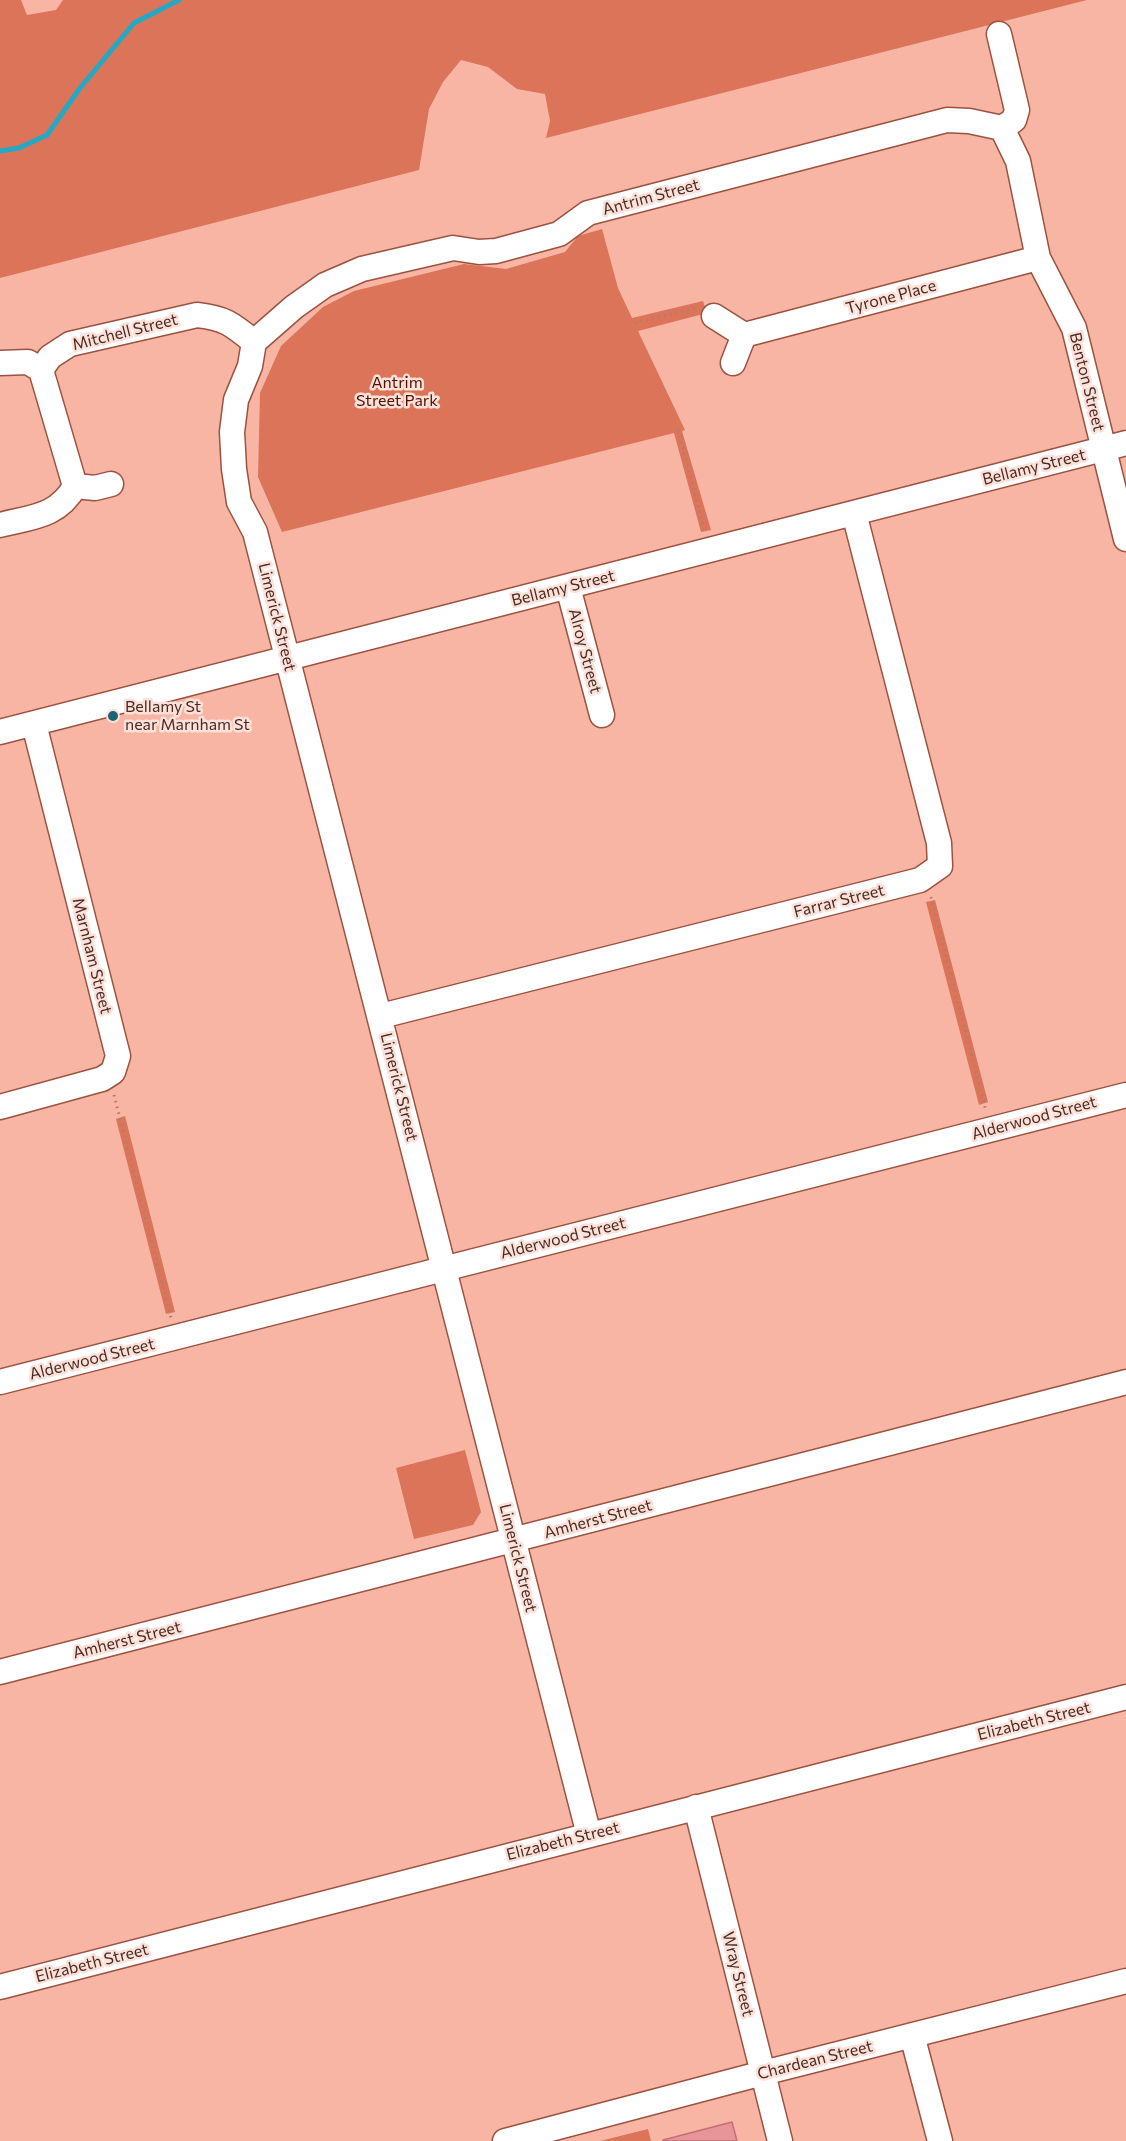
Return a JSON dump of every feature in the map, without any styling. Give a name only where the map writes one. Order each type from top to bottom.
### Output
[{"type":"street","points":[[999,34],[1017,110],[1014,120],[1002,128]]},
{"type":"street","name":"Antrim Street","points":[[254,342],[294,307],[325,285],[363,269],[453,248],[496,252],[559,234],[588,213],[947,120],[969,121],[1002,128]]},
{"type":"street","name":"Benton Street","points":[[1002,128],[1018,161],[1038,258],[1074,328],[1115,446],[1126,539]]},
{"type":"street","name":"Tyrone Place","points":[[744,335],[1038,258]]},
{"type":"street","name":"Mitchell Street","points":[[41,370],[50,357],[70,345],[197,315],[230,322],[254,342]]},
{"type":"street","points":[[714,316],[744,335],[733,363]]},
{"type":"street","name":"Limerick Street","points":[[254,342],[250,366],[236,400],[232,432],[239,502],[255,532],[589,1835]]},
{"type":"street","points":[[0,363],[28,362],[41,370],[75,486],[69,497],[54,510],[0,525]]},
{"type":"street","name":"Bellamy Street","points":[[0,732],[1115,446]]},
{"type":"street","points":[[75,486],[95,488],[111,484]]},
{"type":"street","points":[[854,513],[939,843],[940,866],[920,880]]},
{"type":"street","name":"Alroy Street","points":[[568,587],[602,715]]},
{"type":"street","name":"Marnham Street","points":[[34,724],[118,1056],[113,1072],[102,1079]]},
{"type":"street","name":"Farrar Street","points":[[381,1017],[920,880]]},
{"type":"street","points":[[0,1107],[102,1079]]},
{"type":"street","name":"Alderwood Street","points":[[0,1382],[1126,1095]]},
{"type":"street","name":"Amherst Street","points":[[0,1672],[1126,1382]]},
{"type":"street","name":"Elizabeth Street","points":[[0,1987],[1126,1697]]},
{"type":"street","name":"Wray Street","points":[[696,1807],[780,2141]]},
{"type":"street","name":"Chardean Street","points":[[505,2141],[1126,1981]]},
{"type":"street","points":[[912,2035],[940,2141]]},
{"type":"path","points":[[635,323],[703,306],[707,307],[714,316]]},
{"type":"path","points":[[678,430],[710,551]]},
{"type":"path","points":[[920,880],[932,899],[991,1130]]},
{"type":"path","points":[[102,1079],[116,1097],[176,1337]]},
{"type":"green space","points":[[0,0],[21,0],[27,15],[56,10],[63,0],[1087,0],[546,138],[550,121],[545,94],[517,89],[488,67],[461,60],[443,82],[429,109],[419,170],[0,278]]},
{"type":"green space","name":"Antrim Street Park","points":[[602,229],[618,288],[632,318],[703,301],[707,313],[638,331],[685,430],[682,431],[711,530],[701,532],[674,433],[282,532],[258,477],[260,393],[281,346],[323,307],[354,291],[464,264],[506,269],[565,252],[578,236]]},
{"type":"green space","points":[[935,900],[988,1102],[979,1105],[926,902]]},
{"type":"green space","points":[[125,1116],[175,1312],[166,1314],[116,1119]]},
{"type":"green space","points":[[465,1450],[481,1512],[473,1525],[414,1539],[396,1468]]},
{"type":"green space","points":[[648,2129],[651,2141],[600,2141]]},
{"type":"building","points":[[732,2122],[737,2141],[663,2141],[663,2140]]},
{"type":"waterway","points":[[0,151],[19,148],[47,135],[80,88],[134,23],[179,0]]},
{"type":"place","name":"Bellamy St near Marnham St","points":[[113,716]]}]
